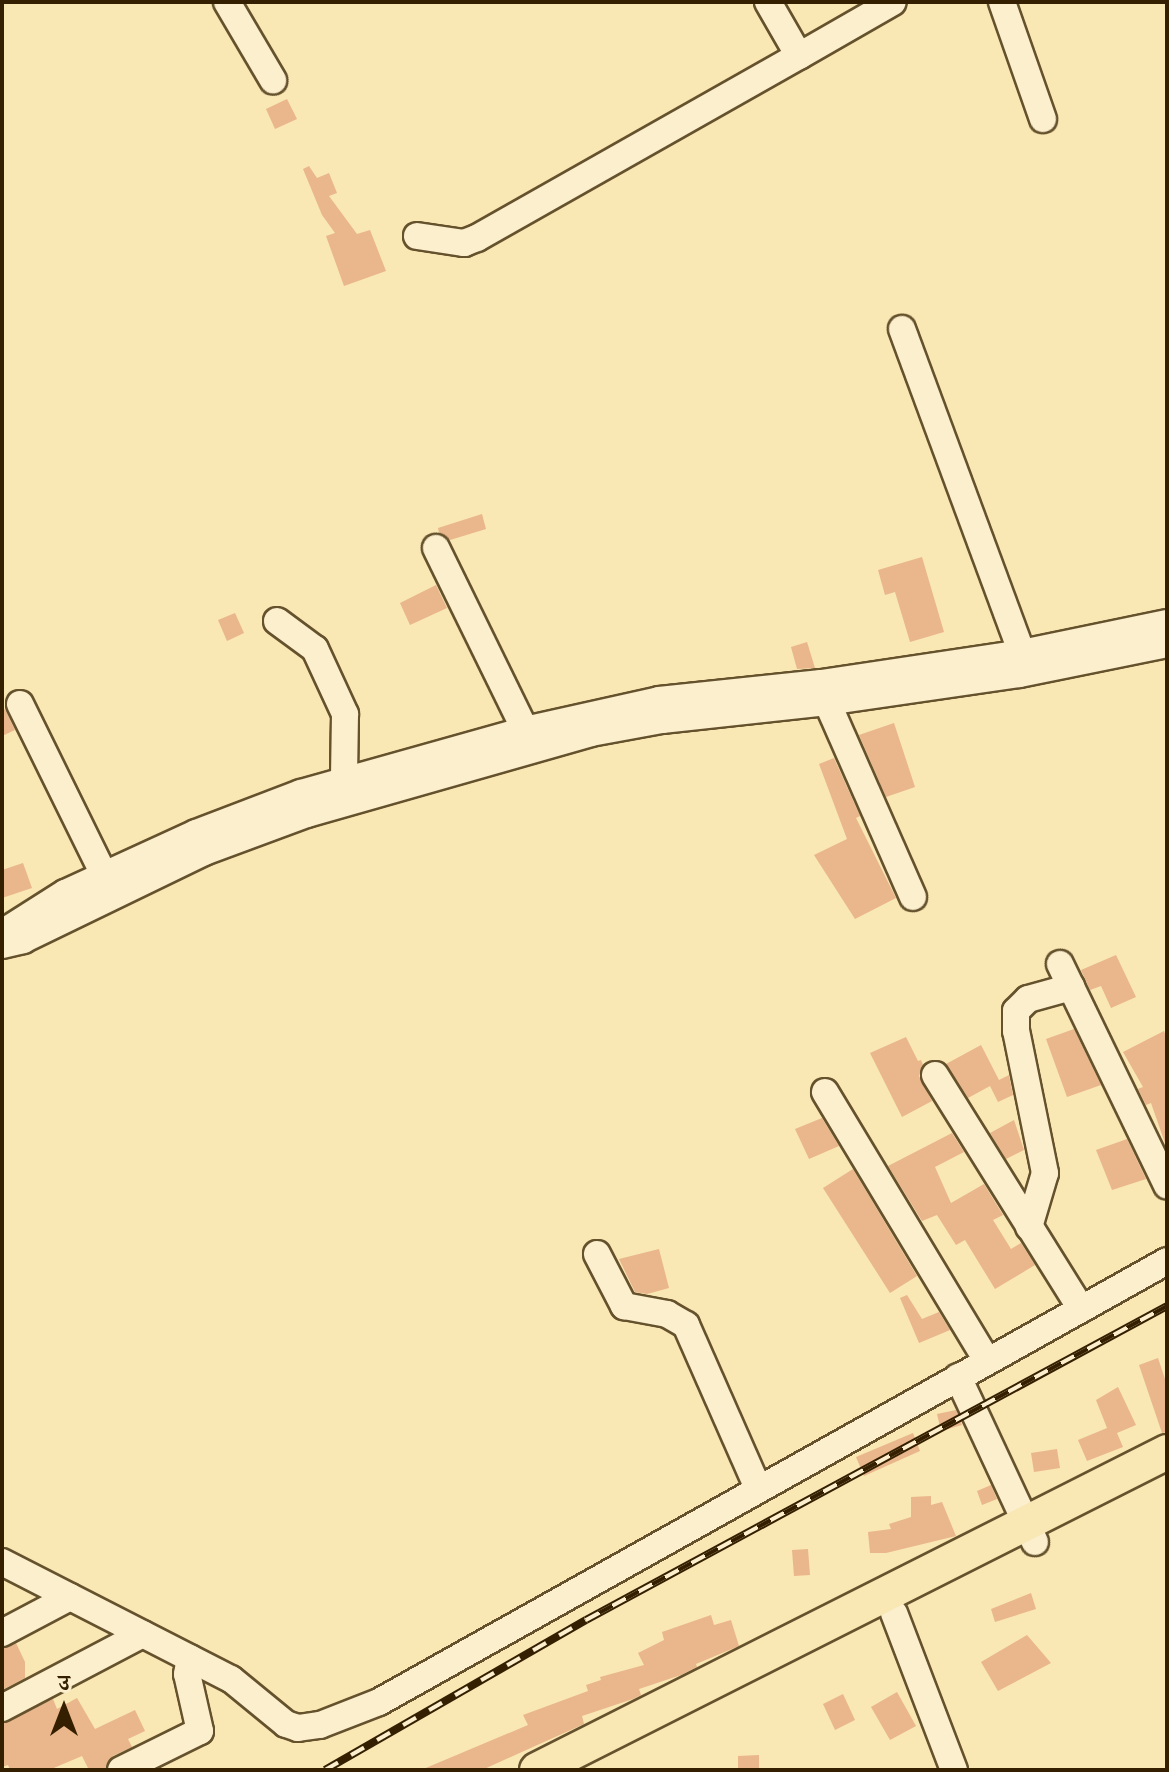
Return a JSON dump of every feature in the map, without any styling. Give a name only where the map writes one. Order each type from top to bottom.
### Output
[{"type":"main road","points":[[585,1770],[894,1613],[1167,1452]]},
{"type":"main road","points":[[537,1770],[1030,1532],[1167,1475]]},
{"type":"street","points":[[227,2],[273,80]]},
{"type":"street","points":[[768,2],[799,56]]},
{"type":"street","points":[[417,236],[464,243],[477,238],[893,2]]},
{"type":"street","points":[[1002,2],[1043,119]]},
{"type":"street","points":[[902,329],[1022,653]]},
{"type":"street","points":[[436,548],[525,730]]},
{"type":"street","points":[[277,621],[300,634],[315,649],[345,714],[344,781]]},
{"type":"street","points":[[2,933],[65,893],[196,833],[344,781],[525,730],[659,700],[821,683],[1022,653],[1167,623]]},
{"type":"street","points":[[2,945],[23,940],[204,852],[307,814],[591,733],[662,720],[827,702],[1020,674],[1167,644]]},
{"type":"street","points":[[827,702],[913,897]]},
{"type":"street","points":[[20,704],[104,875]]},
{"type":"street","points":[[1029,1227],[1045,1173],[1016,1031],[1016,1011],[1028,999],[1066,976],[1167,1185]]},
{"type":"street","points":[[935,1075],[1081,1309]]},
{"type":"street","points":[[825,1092],[987,1361]]},
{"type":"street","points":[[597,1254],[624,1306],[667,1314],[686,1325],[758,1488]]},
{"type":"street","points":[[2,1562],[231,1679],[286,1724],[309,1727],[379,1702],[1167,1261]]},
{"type":"street","points":[[958,1377],[1030,1532]]},
{"type":"street","points":[[2,1633],[70,1597]]},
{"type":"street","points":[[894,1613],[954,1770]]},
{"type":"street","points":[[2,1708],[143,1634]]},
{"type":"street","points":[[121,1770],[200,1731],[187,1674],[190,1658]]},
{"type":"building","points":[[287,99],[297,119],[275,129],[266,109]]},
{"type":"building","points":[[309,166],[317,178],[329,173],[337,193],[329,196],[357,234],[370,230],[386,271],[344,286],[326,236],[335,233],[322,215],[303,169]]},
{"type":"building","points":[[482,514],[486,529],[450,540],[439,533],[438,528]]},
{"type":"building","points":[[922,557],[944,632],[910,642],[895,592],[885,595],[878,570]]},
{"type":"building","points":[[436,585],[447,608],[410,625],[400,603]]},
{"type":"building","points":[[235,613],[244,633],[227,641],[218,620]]},
{"type":"building","points":[[807,642],[815,668],[797,669],[791,647]]},
{"type":"building","points":[[5,709],[15,730],[2,736],[2,711]]},
{"type":"building","points":[[894,723],[915,787],[886,797],[859,735]]},
{"type":"building","points":[[834,758],[860,816],[856,818],[896,898],[855,919],[814,855],[847,839],[819,764]]},
{"type":"building","points":[[23,863],[32,888],[2,898],[2,870]]},
{"type":"building","points":[[1116,955],[1136,997],[1111,1008],[1101,986],[1090,990],[1081,970]]},
{"type":"building","points":[[1074,1029],[1101,1085],[1067,1097],[1046,1039]]},
{"type":"building","points":[[1164,1031],[1167,1040],[1166,1146],[1151,1103],[1146,1105],[1138,1089],[1143,1087],[1123,1052]]},
{"type":"building","points":[[906,1037],[918,1061],[921,1060],[923,1065],[919,1076],[932,1101],[902,1117],[870,1053]]},
{"type":"building","points":[[981,1045],[999,1080],[1009,1075],[1013,1095],[998,1102],[990,1086],[968,1098],[946,1064]]},
{"type":"building","points":[[822,1118],[839,1146],[809,1159],[795,1129]]},
{"type":"building","points":[[1014,1120],[1024,1150],[1006,1159],[990,1133]]},
{"type":"building","points":[[952,1133],[964,1152],[935,1167],[951,1203],[984,1184],[1003,1215],[993,1220],[1011,1249],[1021,1243],[1035,1265],[995,1289],[965,1240],[956,1245],[937,1215],[922,1221],[888,1166]]},
{"type":"building","points":[[1127,1139],[1146,1179],[1112,1190],[1096,1150]]},
{"type":"building","points":[[853,1169],[917,1276],[890,1293],[823,1188]]},
{"type":"building","points":[[659,1249],[669,1288],[647,1294],[635,1292],[619,1259]]},
{"type":"building","points":[[907,1295],[922,1319],[939,1312],[950,1330],[919,1343],[900,1298]]},
{"type":"building","points":[[1158,1358],[1167,1385],[1167,1432],[1162,1433],[1139,1365]]},
{"type":"building","points":[[1118,1387],[1136,1425],[1117,1433],[1123,1447],[1087,1461],[1078,1440],[1107,1428],[1096,1400]]},
{"type":"building","points":[[956,1410],[962,1425],[941,1431],[937,1414]]},
{"type":"building","points":[[913,1433],[920,1451],[864,1476],[856,1457]]},
{"type":"building","points":[[1057,1449],[1060,1468],[1034,1472],[1031,1453]]},
{"type":"building","points":[[991,1485],[997,1499],[982,1505],[977,1491]]},
{"type":"building","points":[[931,1496],[931,1505],[942,1502],[956,1536],[886,1553],[870,1553],[868,1532],[891,1529],[889,1524],[911,1517],[911,1497]]},
{"type":"building","points":[[808,1549],[810,1575],[794,1576],[792,1550]]},
{"type":"building","points":[[1031,1593],[1036,1609],[995,1622],[991,1609]]},
{"type":"building","points":[[711,1615],[714,1625],[731,1620],[739,1646],[696,1664],[697,1667],[681,1675],[639,1689],[641,1695],[633,1699],[582,1716],[584,1724],[482,1770],[421,1770],[528,1725],[523,1715],[588,1691],[586,1685],[601,1680],[600,1677],[644,1665],[638,1653],[664,1640],[662,1632]]},
{"type":"building","points":[[1027,1635],[1051,1663],[998,1691],[981,1662]]},
{"type":"building","points":[[16,1643],[25,1662],[25,1678],[2,1690],[2,1649]]},
{"type":"building","points":[[897,1692],[916,1726],[890,1740],[871,1707]]},
{"type":"building","points":[[843,1694],[855,1720],[835,1730],[823,1704]]},
{"type":"building","points":[[77,1698],[95,1729],[135,1710],[145,1731],[128,1739],[132,1747],[113,1756],[105,1770],[89,1770],[82,1756],[49,1770],[10,1770],[8,1765],[2,1767],[2,1724],[53,1699],[57,1709]]},
{"type":"building","points":[[759,1755],[759,1770],[738,1770],[738,1756]]},
{"type":"railway","points":[[325,1770],[586,1620],[1167,1306]]}]
